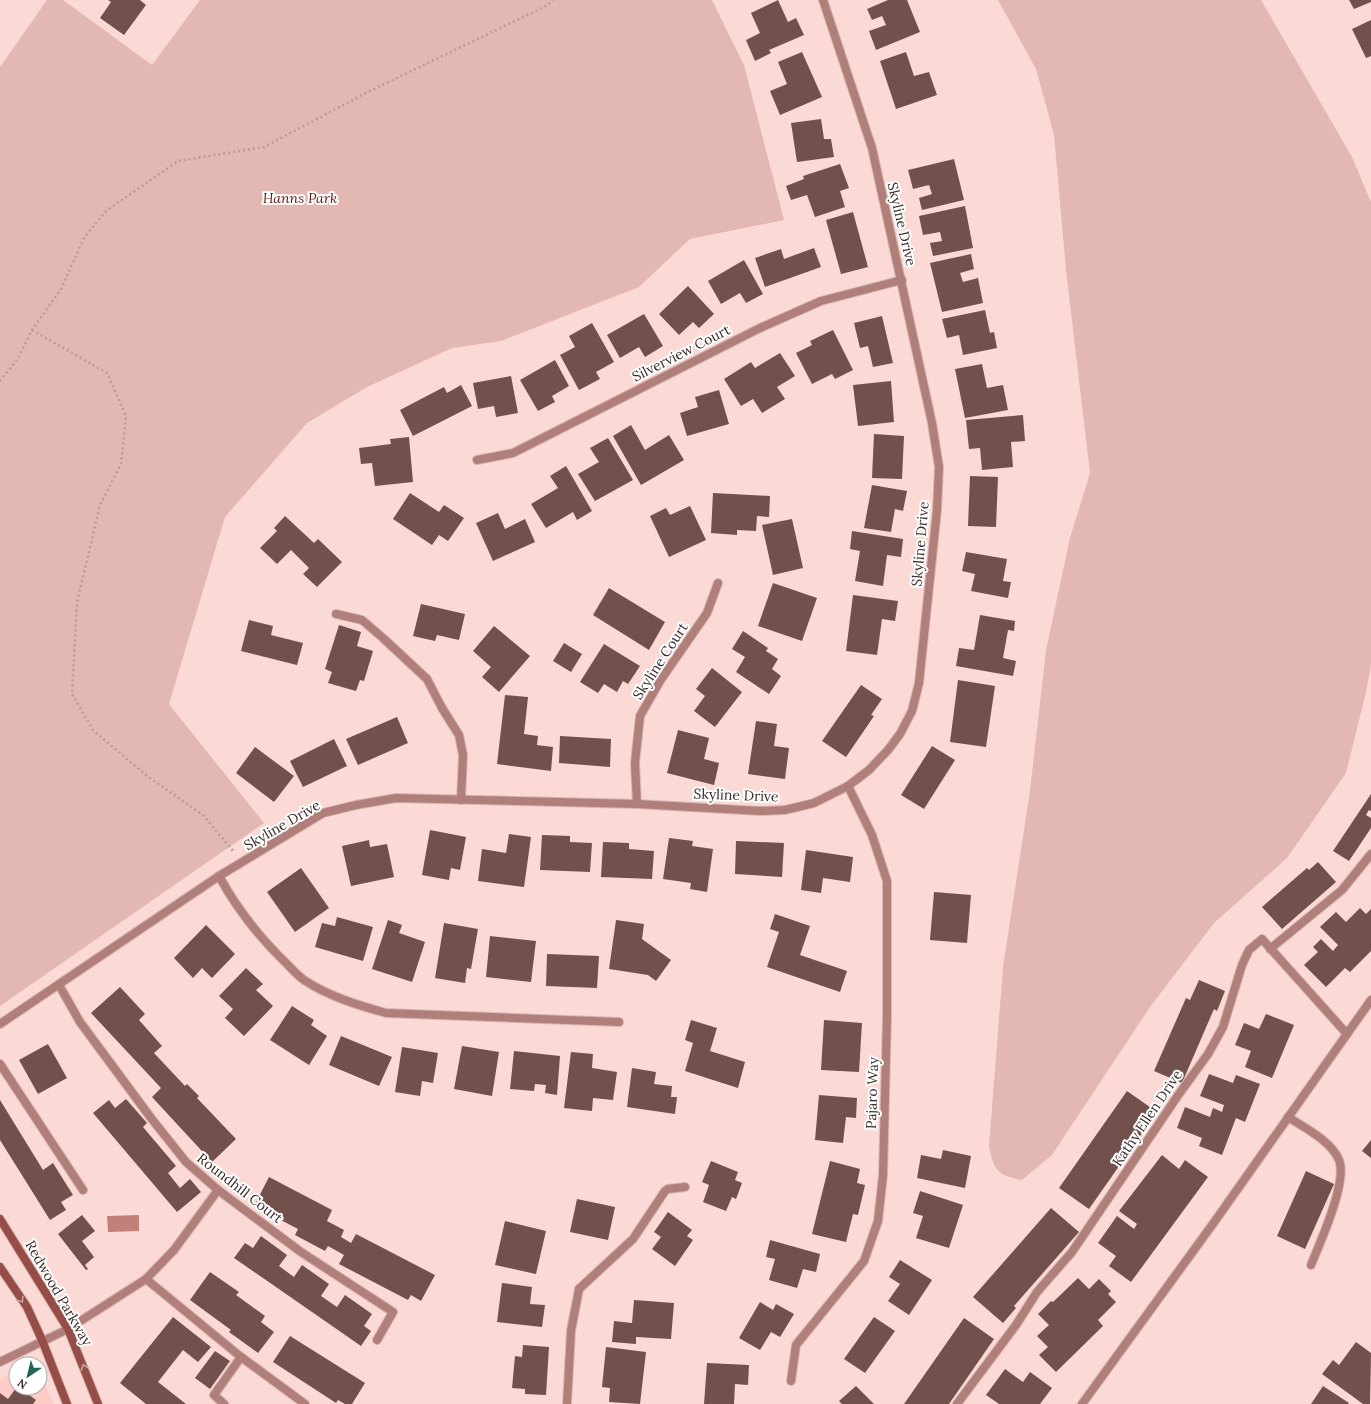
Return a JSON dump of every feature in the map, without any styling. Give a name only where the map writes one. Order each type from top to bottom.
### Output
[{"type":"main road","name":"Redwood Parkway","points":[[0,1219],[68,1329],[98,1404]]},
{"type":"main road","points":[[0,1267],[27,1307],[42,1340],[67,1404]]},
{"type":"street","name":"Skyline Drive","points":[[0,1024],[219,876],[323,813],[396,798],[637,804],[760,811],[785,810],[814,803],[848,786],[869,770],[888,750],[900,734],[912,711],[919,683],[937,510],[939,467],[932,423],[902,280],[872,148],[823,0]]},
{"type":"street","name":"Silverview Court","points":[[476,460],[513,453],[739,338],[821,301],[902,280]]},
{"type":"street","name":"Skyline Court","points":[[637,804],[635,763],[640,716],[660,681],[707,613],[718,583]]},
{"type":"street","points":[[336,614],[362,620],[427,679],[459,736],[463,755],[461,800]]},
{"type":"street","name":"Pajaro Way","points":[[791,1382],[796,1345],[864,1261],[878,1221],[883,1175],[887,1017],[886,881],[872,835],[848,786]]},
{"type":"street","points":[[1347,1034],[1270,949],[1342,890],[1371,854]]},
{"type":"street","points":[[219,876],[244,916],[267,944],[302,979],[331,994],[360,1006],[386,1012],[620,1022]]},
{"type":"street","name":"Kathy Ellen Drive","points":[[957,1404],[1016,1325],[1037,1292],[1072,1252],[1174,1100],[1208,1054],[1223,1027],[1242,965],[1249,950],[1262,940],[1270,949]]},
{"type":"street","name":"Roundhill Court","points":[[59,985],[80,1022],[151,1118],[186,1162],[218,1190],[301,1252],[393,1312],[377,1340]]},
{"type":"street","points":[[1082,1404],[1371,1000]]},
{"type":"street","points":[[0,1064],[83,1190]]},
{"type":"street","points":[[1288,1117],[1326,1144],[1339,1159],[1342,1169],[1331,1217],[1311,1265]]},
{"type":"street","points":[[567,1404],[571,1331],[579,1289],[633,1239],[665,1191],[668,1189],[685,1187]]},
{"type":"street","points":[[0,1362],[42,1340],[68,1329],[146,1279],[174,1250],[218,1190]]},
{"type":"street","points":[[146,1279],[241,1357],[305,1404]]},
{"type":"street","points":[[224,1404],[214,1395],[241,1357]]},
{"type":"path","points":[[0,381],[17,360],[32,330],[61,289],[84,238],[106,211],[178,161],[264,147],[368,92],[546,6],[553,0]]},
{"type":"path","points":[[32,330],[107,374],[126,416],[122,464],[100,505],[77,602],[72,694],[93,730],[147,776],[203,814],[242,862]]},
{"type":"shaded area","points":[[139,1215],[139,1231],[108,1232],[107,1216]]},
{"type":"shaded area","points":[[8,1375],[8,1396],[48,1396],[48,1391],[53,1404],[0,1404],[0,1379]]},
{"type":"green space","name":"Hanns Park","points":[[47,0],[63,0],[152,65],[200,0],[712,0],[744,65],[784,220],[690,239],[639,287],[501,341],[452,348],[367,387],[307,423],[225,517],[169,704],[264,823],[0,1006],[0,67]]},
{"type":"green space","points":[[998,0],[1261,0],[1352,157],[1371,202],[1371,665],[1366,692],[1346,773],[1287,858],[1214,923],[1150,1007],[1052,1155],[1022,1180],[1002,1174],[998,1170],[993,1161],[989,1146],[1003,967],[1030,791],[1046,650],[1070,538],[1090,473],[1066,270],[1054,135],[1036,69]]},
{"type":"building","points":[[108,0],[140,0],[146,5],[124,35],[100,18],[111,2]]},
{"type":"building","points":[[778,0],[788,22],[796,18],[804,35],[769,50],[771,53],[755,61],[746,40],[760,33],[751,13]]},
{"type":"building","points":[[888,0],[907,0],[920,32],[876,50],[869,31],[886,25],[882,16],[872,20],[867,9]]},
{"type":"building","points":[[1349,0],[1371,0],[1371,2],[1354,9]]},
{"type":"building","points":[[1371,20],[1371,56],[1366,58],[1352,29]]},
{"type":"building","points":[[802,52],[822,97],[780,115],[770,91],[787,84],[778,62]]},
{"type":"building","points":[[906,52],[914,76],[929,72],[937,95],[896,109],[880,61]]},
{"type":"building","points":[[821,119],[824,139],[831,139],[834,157],[797,162],[791,123]]},
{"type":"building","points":[[954,159],[964,200],[922,210],[919,198],[932,194],[929,185],[913,189],[908,170]]},
{"type":"building","points":[[840,164],[849,188],[840,191],[845,207],[815,217],[807,195],[791,200],[786,186],[804,179],[803,176]]},
{"type":"building","points":[[965,206],[973,248],[933,256],[930,243],[942,241],[940,232],[923,235],[919,216]]},
{"type":"building","points":[[853,212],[868,267],[841,274],[826,220]]},
{"type":"building","points":[[814,248],[821,267],[765,287],[755,258],[781,249],[784,259]]},
{"type":"building","points":[[971,254],[974,269],[960,273],[963,282],[978,278],[983,303],[942,312],[930,263]]},
{"type":"building","points":[[744,260],[763,294],[746,303],[740,293],[721,304],[708,281]]},
{"type":"building","points":[[688,286],[714,314],[699,328],[693,322],[679,335],[659,314]]},
{"type":"building","points":[[985,310],[990,333],[994,332],[997,348],[963,355],[959,335],[947,338],[942,319]]},
{"type":"building","points":[[644,314],[663,346],[645,357],[639,347],[620,358],[607,335]]},
{"type":"building","points":[[882,316],[893,363],[873,367],[868,346],[860,348],[854,323]]},
{"type":"building","points":[[592,323],[614,362],[596,372],[600,379],[579,390],[560,355],[575,347],[569,336]]},
{"type":"building","points":[[833,330],[853,370],[835,379],[832,374],[812,384],[796,353],[812,345],[810,341]]},
{"type":"building","points":[[780,353],[795,376],[777,387],[785,399],[762,413],[753,399],[741,406],[724,379],[751,362],[755,368]]},
{"type":"building","points":[[555,360],[569,386],[552,396],[555,402],[538,411],[520,380]]},
{"type":"building","points":[[982,364],[987,388],[1003,385],[1008,410],[965,418],[955,369]]},
{"type":"building","points":[[511,376],[518,413],[496,417],[494,406],[478,409],[473,383]]},
{"type":"building","points":[[891,381],[894,422],[858,426],[853,385]]},
{"type":"building","points":[[461,385],[472,406],[413,436],[400,410],[444,387],[447,393]]},
{"type":"building","points":[[719,390],[729,424],[687,436],[680,413],[698,407],[695,397]]},
{"type":"building","points":[[1023,415],[1025,441],[1011,442],[1013,467],[982,470],[980,448],[969,449],[966,420]]},
{"type":"building","points":[[631,425],[645,450],[669,435],[684,460],[641,485],[613,436]]},
{"type":"building","points":[[874,434],[904,436],[902,479],[872,478]]},
{"type":"building","points":[[409,437],[413,482],[375,486],[372,463],[361,464],[359,448],[391,444],[390,439]]},
{"type":"building","points":[[608,438],[633,480],[595,501],[578,474],[599,462],[590,448]]},
{"type":"building","points":[[566,466],[592,511],[577,520],[573,512],[546,528],[531,504],[558,488],[550,476]]},
{"type":"building","points":[[970,476],[998,477],[996,527],[968,526]]},
{"type":"building","points":[[872,485],[907,491],[903,511],[895,509],[891,532],[864,528]]},
{"type":"building","points":[[410,493],[439,512],[444,505],[464,518],[448,541],[439,535],[432,545],[393,519]]},
{"type":"building","points":[[713,493],[770,496],[769,517],[757,516],[756,531],[737,530],[737,535],[711,533]]},
{"type":"building","points":[[690,506],[706,540],[669,557],[650,516],[666,508],[670,515]]},
{"type":"building","points":[[498,513],[505,529],[525,519],[535,542],[493,561],[476,523]]},
{"type":"building","points":[[285,516],[314,543],[318,539],[342,562],[317,587],[303,574],[309,568],[291,550],[277,564],[260,548],[277,531],[274,528]]},
{"type":"building","points":[[792,519],[803,568],[773,575],[762,525]]},
{"type":"building","points":[[852,531],[903,539],[901,557],[887,555],[883,586],[855,581],[860,551],[850,549]]},
{"type":"building","points":[[966,552],[1007,559],[1003,581],[1011,582],[1008,598],[971,591],[975,574],[962,571]]},
{"type":"building","points":[[773,583],[817,598],[802,641],[758,626]]},
{"type":"building","points":[[609,588],[665,622],[649,650],[593,615]]},
{"type":"building","points":[[853,595],[898,601],[895,621],[882,619],[877,655],[846,651]]},
{"type":"building","points":[[421,604],[465,614],[459,640],[437,635],[435,641],[413,636]]},
{"type":"building","points":[[980,615],[1015,621],[1014,631],[1008,630],[1003,658],[1016,661],[1013,676],[956,666],[959,648],[974,650]]},
{"type":"building","points":[[249,620],[273,626],[271,635],[303,643],[297,665],[241,651]]},
{"type":"building","points":[[339,625],[361,632],[357,646],[373,651],[364,681],[360,680],[356,691],[328,683],[332,672],[325,669]]},
{"type":"building","points":[[494,626],[530,656],[499,692],[482,677],[491,667],[473,651]]},
{"type":"building","points":[[743,631],[768,648],[766,651],[778,659],[772,669],[781,676],[769,694],[736,672],[745,657],[732,649]]},
{"type":"building","points":[[564,643],[582,654],[571,672],[553,661]]},
{"type":"building","points":[[604,644],[640,666],[628,684],[623,681],[617,692],[604,684],[598,693],[580,682]]},
{"type":"building","points":[[712,668],[742,692],[715,727],[694,711],[705,696],[696,689]]},
{"type":"building","points":[[958,680],[995,686],[986,747],[950,742]]},
{"type":"building","points":[[861,685],[882,699],[871,715],[874,716],[846,757],[822,741]]},
{"type":"building","points":[[505,695],[528,697],[524,734],[538,736],[537,745],[553,747],[551,771],[497,764]]},
{"type":"building","points":[[397,717],[408,743],[358,765],[346,739]]},
{"type":"building","points":[[756,721],[777,724],[774,746],[789,748],[785,779],[748,774]]},
{"type":"building","points":[[678,730],[709,738],[704,759],[719,763],[714,785],[667,773]]},
{"type":"building","points":[[560,736],[611,739],[610,767],[559,763]]},
{"type":"building","points":[[334,739],[347,766],[303,787],[290,761]]},
{"type":"building","points":[[932,746],[955,760],[924,809],[901,795]]},
{"type":"building","points":[[255,747],[294,776],[274,802],[236,773]]},
{"type":"building","points":[[1371,794],[1371,811],[1369,810],[1366,815],[1371,818],[1371,828],[1349,861],[1333,851]]},
{"type":"building","points":[[430,830],[466,837],[460,870],[451,868],[449,880],[422,875]]},
{"type":"building","points":[[509,834],[531,837],[524,887],[478,881],[482,849],[506,853]]},
{"type":"building","points":[[542,835],[570,836],[570,842],[592,843],[590,872],[540,870]]},
{"type":"building","points":[[669,838],[693,841],[692,846],[713,849],[707,892],[690,889],[691,883],[663,879]]},
{"type":"building","points":[[369,840],[370,847],[387,844],[394,877],[351,886],[342,846]]},
{"type":"building","points":[[736,841],[784,843],[782,877],[735,874]]},
{"type":"building","points":[[603,842],[629,843],[629,849],[654,851],[652,879],[601,877]]},
{"type":"building","points":[[806,850],[853,857],[850,882],[823,878],[821,893],[801,890]]},
{"type":"building","points":[[1318,862],[1336,882],[1282,929],[1262,907],[1307,868],[1309,870]]},
{"type":"building","points":[[301,868],[329,908],[295,932],[267,892]]},
{"type":"building","points":[[934,892],[971,895],[967,943],[930,940]]},
{"type":"building","points":[[1360,908],[1366,914],[1371,909],[1371,951],[1350,972],[1345,968],[1326,987],[1304,965],[1318,952],[1313,947],[1321,939],[1333,951],[1338,945],[1320,927],[1336,912],[1346,922]]},
{"type":"building","points":[[775,914],[810,926],[800,955],[847,971],[840,992],[767,967],[779,932],[770,929]]},
{"type":"building","points":[[337,917],[373,927],[363,961],[315,947],[322,923],[335,926]]},
{"type":"building","points":[[388,920],[402,925],[399,933],[425,942],[412,982],[372,969]]},
{"type":"building","points":[[616,920],[644,924],[642,939],[671,960],[656,981],[648,975],[609,969]]},
{"type":"building","points":[[444,923],[478,929],[471,969],[467,968],[465,983],[435,978]]},
{"type":"building","points":[[206,925],[235,954],[212,978],[202,968],[193,978],[174,958]]},
{"type":"building","points":[[490,936],[536,941],[531,982],[486,977]]},
{"type":"building","points":[[547,954],[599,956],[597,988],[546,986]]},
{"type":"building","points":[[246,968],[263,984],[256,990],[273,1006],[244,1036],[225,1018],[233,1009],[219,996]]},
{"type":"building","points":[[1199,980],[1225,991],[1217,1011],[1214,1009],[1182,1083],[1154,1071],[1186,998],[1190,1000]]},
{"type":"building","points":[[120,987],[145,1014],[139,1020],[162,1046],[154,1053],[185,1086],[187,1084],[199,1096],[197,1098],[236,1139],[212,1162],[152,1097],[161,1088],[91,1013]]},
{"type":"building","points":[[292,1006],[314,1020],[311,1025],[327,1036],[309,1065],[270,1040]]},
{"type":"building","points":[[1266,1014],[1294,1025],[1272,1078],[1245,1067],[1251,1051],[1235,1045],[1244,1023],[1259,1029]]},
{"type":"building","points":[[691,1020],[717,1028],[710,1051],[745,1062],[738,1088],[685,1071],[693,1043],[685,1040]]},
{"type":"building","points":[[824,1020],[862,1023],[859,1072],[821,1070]]},
{"type":"building","points":[[341,1036],[392,1057],[379,1086],[329,1065]]},
{"type":"building","points":[[48,1044],[67,1078],[38,1094],[19,1060]]},
{"type":"building","points":[[462,1046],[499,1052],[492,1096],[454,1089]]},
{"type":"building","points":[[402,1047],[438,1053],[433,1083],[422,1081],[420,1096],[395,1092]]},
{"type":"building","points":[[514,1051],[560,1056],[557,1095],[545,1093],[546,1085],[535,1084],[534,1091],[510,1089]]},
{"type":"building","points":[[571,1052],[593,1054],[592,1068],[617,1072],[613,1100],[593,1098],[592,1111],[564,1108]]},
{"type":"building","points":[[632,1068],[656,1072],[654,1084],[672,1086],[671,1097],[677,1097],[675,1114],[627,1107]]},
{"type":"building","points":[[1209,1074],[1233,1083],[1236,1075],[1260,1084],[1245,1122],[1236,1118],[1222,1155],[1199,1146],[1202,1138],[1177,1128],[1185,1107],[1210,1117],[1213,1108],[1222,1112],[1224,1105],[1200,1096]]},
{"type":"building","points":[[1127,1091],[1157,1112],[1089,1209],[1059,1188]]},
{"type":"building","points":[[819,1095],[857,1098],[856,1118],[846,1117],[843,1143],[815,1140]]},
{"type":"building","points":[[126,1099],[147,1123],[143,1127],[176,1166],[168,1173],[180,1188],[190,1179],[201,1192],[177,1212],[93,1113],[109,1100],[115,1108]]},
{"type":"building","points":[[0,1100],[43,1170],[53,1163],[73,1195],[61,1202],[66,1210],[50,1220],[0,1140]]},
{"type":"building","points":[[1371,1140],[1371,1158],[1362,1151]]},
{"type":"building","points":[[943,1150],[971,1156],[965,1188],[917,1178],[921,1155],[941,1159]]},
{"type":"building","points":[[1162,1155],[1179,1169],[1185,1160],[1208,1177],[1131,1282],[1109,1266],[1116,1256],[1098,1243],[1117,1216],[1134,1229],[1137,1224],[1119,1211]]},
{"type":"building","points":[[711,1161],[738,1172],[735,1180],[742,1183],[736,1199],[732,1197],[726,1211],[703,1202],[709,1185],[702,1182]]},
{"type":"building","points":[[830,1161],[860,1169],[857,1183],[865,1185],[858,1215],[853,1214],[846,1242],[812,1234]]},
{"type":"building","points":[[1306,1171],[1334,1184],[1305,1249],[1277,1236]]},
{"type":"building","points":[[269,1177],[332,1210],[327,1221],[344,1230],[341,1237],[351,1243],[356,1234],[435,1275],[421,1301],[411,1295],[408,1300],[339,1264],[344,1255],[328,1246],[325,1251],[295,1235],[298,1229],[254,1206]]},
{"type":"building","points":[[920,1191],[963,1205],[949,1248],[916,1238],[923,1216],[913,1213]]},
{"type":"building","points":[[577,1199],[615,1207],[608,1240],[570,1232]]},
{"type":"building","points":[[1051,1208],[1079,1232],[1014,1306],[1016,1308],[1003,1323],[973,1297]]},
{"type":"building","points":[[668,1212],[692,1230],[687,1236],[693,1240],[675,1266],[652,1249],[661,1237],[654,1232]]},
{"type":"building","points":[[82,1215],[95,1231],[82,1241],[94,1257],[85,1265],[88,1269],[86,1270],[58,1234]]},
{"type":"building","points":[[505,1221],[546,1231],[536,1274],[495,1265]]},
{"type":"building","points":[[261,1236],[287,1255],[279,1266],[294,1277],[302,1265],[329,1284],[321,1296],[337,1307],[345,1295],[372,1314],[364,1326],[371,1331],[361,1346],[234,1258],[245,1243],[253,1248]]},
{"type":"building","points":[[770,1240],[820,1254],[816,1272],[803,1269],[797,1288],[769,1280],[775,1259],[766,1257]]},
{"type":"building","points":[[900,1260],[932,1280],[909,1315],[888,1301],[900,1284],[889,1277]]},
{"type":"building","points":[[210,1272],[239,1292],[236,1295],[265,1316],[261,1322],[274,1332],[258,1353],[229,1332],[231,1330],[190,1300]]},
{"type":"building","points":[[1078,1278],[1089,1289],[1099,1279],[1111,1291],[1108,1294],[1116,1302],[1098,1320],[1103,1326],[1056,1372],[1039,1355],[1048,1347],[1037,1336],[1049,1325],[1038,1314]]},
{"type":"building","points":[[502,1283],[532,1287],[530,1304],[545,1305],[542,1327],[497,1322]]},
{"type":"building","points":[[634,1300],[674,1303],[671,1339],[636,1337],[636,1344],[612,1342],[614,1321],[632,1323]]},
{"type":"building","points":[[760,1302],[773,1310],[776,1304],[794,1314],[780,1337],[771,1332],[760,1350],[739,1338]]},
{"type":"building","points":[[173,1317],[211,1347],[198,1362],[183,1350],[158,1382],[186,1404],[146,1404],[120,1383]]},
{"type":"building","points":[[874,1317],[895,1331],[865,1373],[844,1359]]},
{"type":"building","points":[[964,1318],[994,1339],[949,1404],[904,1404]]},
{"type":"building","points":[[290,1336],[365,1383],[352,1404],[345,1404],[338,1400],[336,1403],[273,1362]]},
{"type":"building","points":[[1356,1342],[1371,1353],[1370,1404],[1363,1404],[1322,1374],[1333,1360],[1339,1365]]},
{"type":"building","points":[[523,1345],[549,1347],[546,1395],[525,1394],[525,1389],[512,1388],[515,1356],[522,1357]]},
{"type":"building","points":[[606,1347],[646,1352],[640,1404],[609,1402],[610,1388],[602,1387]]},
{"type":"building","points":[[215,1351],[230,1361],[210,1389],[195,1378]]},
{"type":"building","points":[[707,1363],[749,1365],[748,1385],[735,1384],[734,1404],[704,1404]]},
{"type":"building","points":[[1005,1369],[1023,1382],[1030,1372],[1052,1388],[1040,1404],[999,1404],[986,1395]]},
{"type":"building","points":[[856,1386],[874,1404],[842,1404],[839,1401]]},
{"type":"building","points":[[1323,1386],[1349,1403],[1311,1404]]},
{"type":"building","points":[[0,1393],[8,1399],[10,1396],[31,1396],[36,1400],[33,1404],[0,1404]]}]
